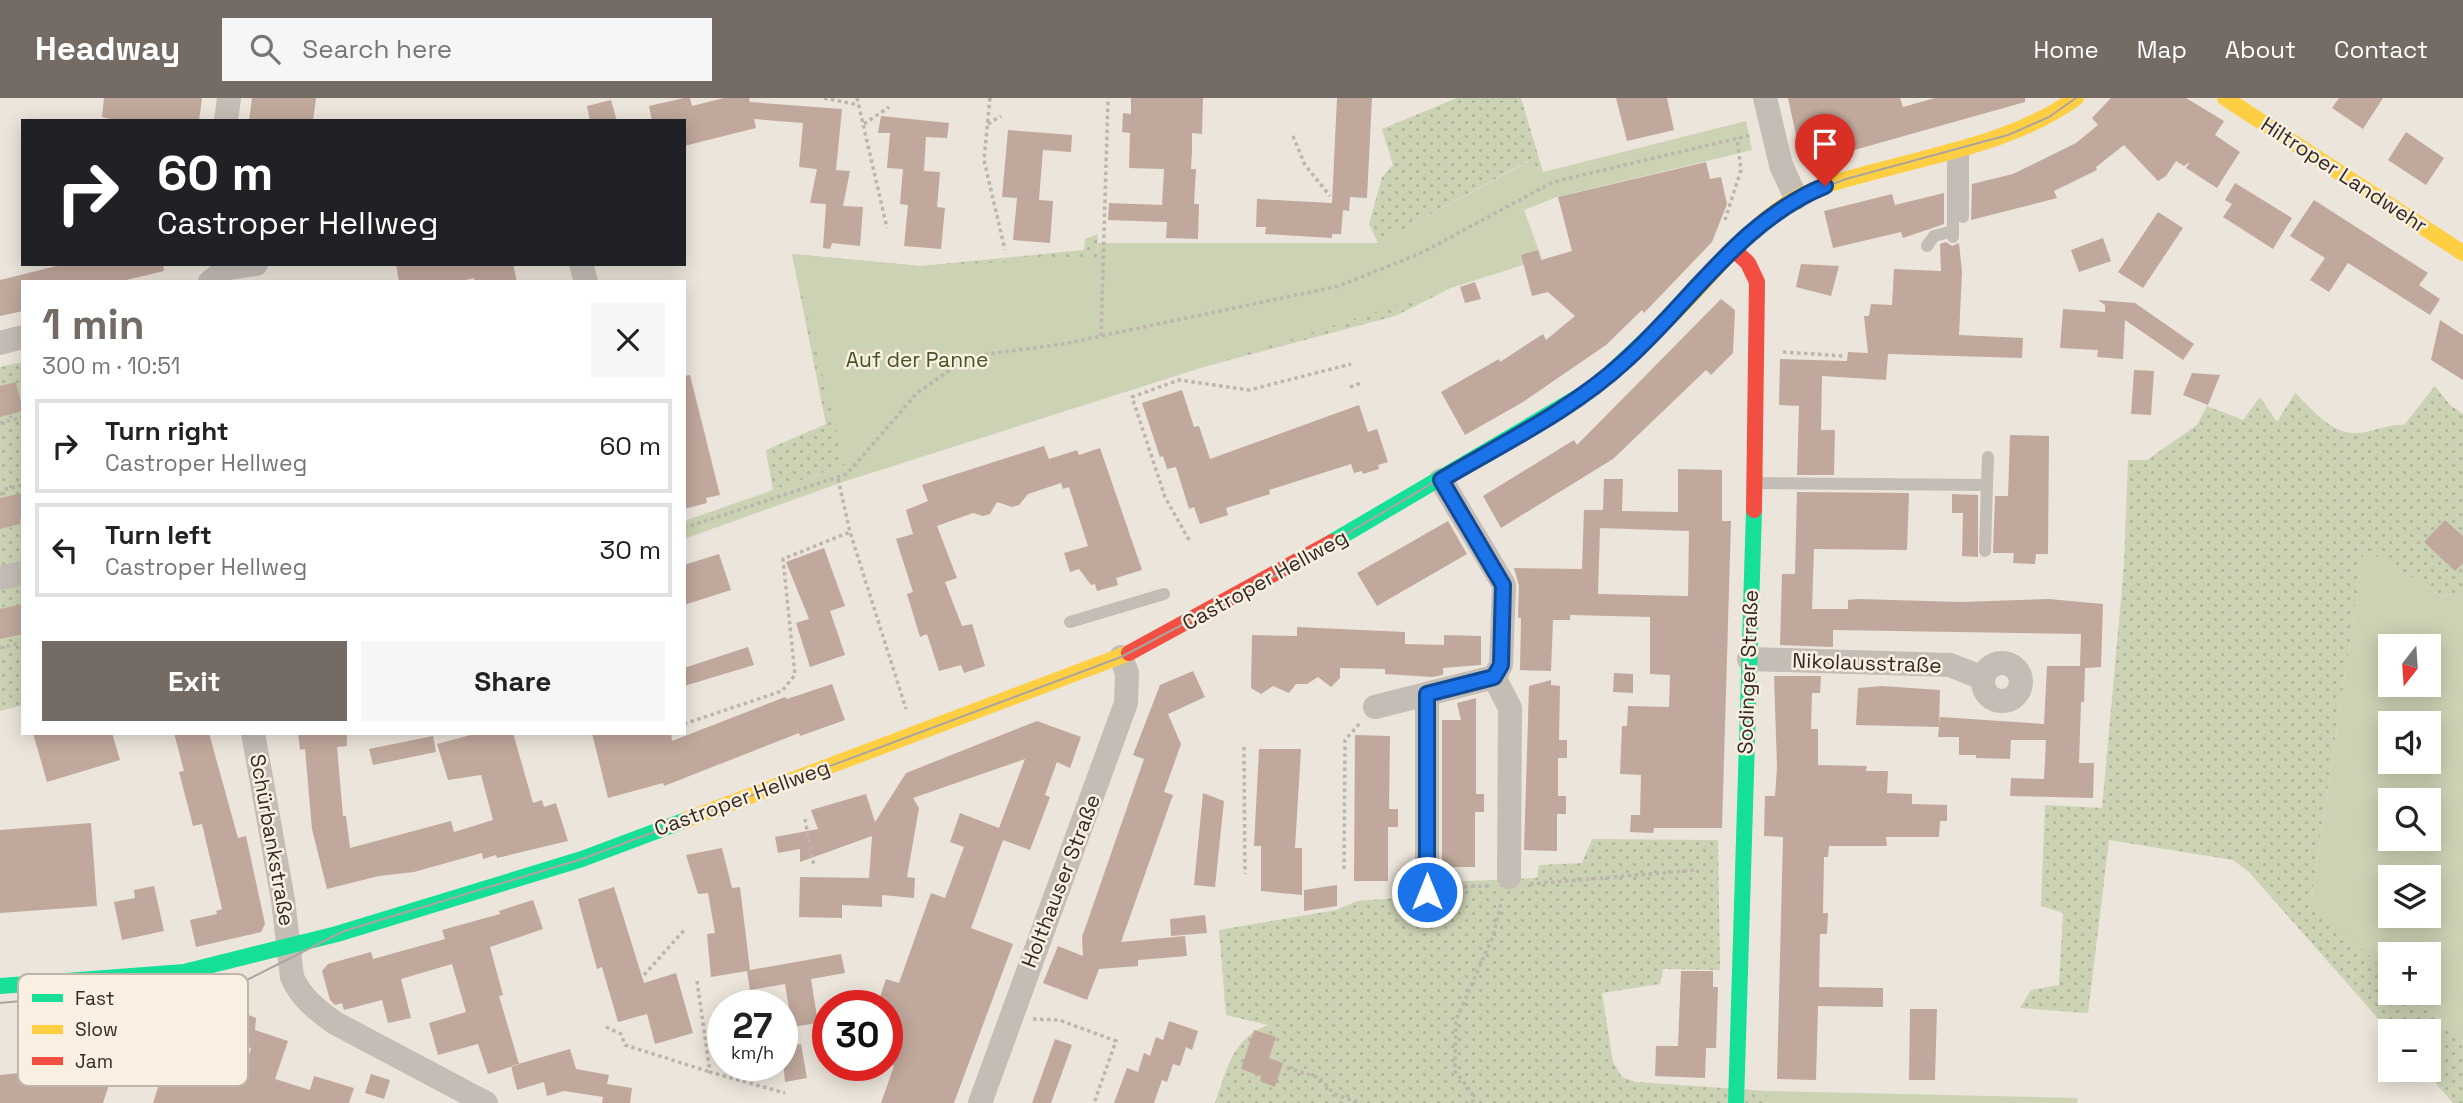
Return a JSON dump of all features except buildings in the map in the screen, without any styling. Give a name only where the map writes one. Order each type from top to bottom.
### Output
[{"type":"main road","name":"Castroper Hellweg","points":[[158,974],[184,972],[289,946],[547,871],[1121,657],[1230,602],[1595,387],[1679,309],[1734,250],[1796,198],[1846,180],[2029,127],[2076,98]]},
{"type":"main road","name":"Hiltroper Landwehr","points":[[2225,98],[2463,253]]},
{"type":"main road","name":"Sodinger Straße","points":[[1734,250],[1748,263],[1757,282],[1742,1084],[1736,1103]]},
{"type":"main road","name":"Castroper Hellweg","points":[[0,986],[18,985]]},
{"type":"street","points":[[226,119],[229,98]]},
{"type":"street","points":[[1765,98],[1780,165],[1796,198]]},
{"type":"street","points":[[213,280],[228,268],[242,266]]},
{"type":"street","points":[[0,343],[21,338]]},
{"type":"street","points":[[1375,707],[1494,677],[1501,665],[1503,585],[1441,480]]},
{"type":"street","points":[[0,578],[21,573]]},
{"type":"street","name":"Holthauser Straße","points":[[980,1103],[1126,704],[1127,673],[1121,657]]},
{"type":"street","name":"Nikolausstraße","points":[[1749,659],[1950,665],[1983,678]]},
{"type":"street","points":[[1494,677],[1510,708],[1507,881]]},
{"type":"street","points":[[1427,694],[1427,892]]},
{"type":"street","name":"Schürbankstraße","points":[[253,735],[292,977],[297,988],[314,1008],[335,1023],[486,1103]]},
{"type":"lane","points":[[1958,149],[1963,217]]},
{"type":"lane","points":[[1927,247],[1934,236],[1953,234],[1958,149]]},
{"type":"lane","points":[[1985,551],[1988,457]]},
{"type":"lane","points":[[1754,483],[1987,485]]},
{"type":"lane","points":[[1070,622],[1164,594]]},
{"type":"path","points":[[824,98],[859,105]]},
{"type":"path","points":[[857,98],[887,229]]},
{"type":"path","points":[[990,98],[984,160],[1005,250]]},
{"type":"path","points":[[1101,336],[1108,98]]},
{"type":"path","points":[[864,124],[889,107]]},
{"type":"path","points":[[988,124],[1001,116]]},
{"type":"path","points":[[686,527],[847,474],[917,393],[950,370],[980,355],[1101,336],[1282,301],[1349,283],[1419,254],[1553,182],[1772,131]]},
{"type":"path","points":[[1293,136],[1305,165],[1330,195]]},
{"type":"path","points":[[1724,224],[1741,170],[1737,138]]},
{"type":"path","points":[[1756,350],[1844,356]]},
{"type":"path","points":[[1189,540],[1165,497],[1132,397],[1179,380],[1249,390],[1351,363]]},
{"type":"path","points":[[1350,387],[1361,383]]},
{"type":"path","points":[[0,423],[21,418]]},
{"type":"path","points":[[838,478],[850,532],[915,735]]},
{"type":"path","points":[[0,495],[6,489],[21,485]]},
{"type":"path","points":[[686,723],[782,691],[795,675],[783,559],[850,532]]},
{"type":"path","points":[[0,648],[21,643]]},
{"type":"path","points":[[1344,869],[1345,740],[1375,707]]},
{"type":"path","points":[[1244,747],[1245,874]]},
{"type":"path","points":[[804,819],[814,866]]},
{"type":"path","points":[[1427,892],[1507,881],[1698,870]]},
{"type":"path","points":[[1473,1103],[1472,1093],[1455,1071],[1456,1020],[1493,936],[1507,881]]},
{"type":"path","points":[[644,975],[686,928]]},
{"type":"path","points":[[697,981],[707,1051]]},
{"type":"path","points":[[1009,1019],[1059,1020],[1116,1041],[1094,1103]]},
{"type":"path","points":[[606,1027],[621,1034],[625,1045],[707,1071]]},
{"type":"path","points":[[1287,1068],[1320,1078],[1334,1094],[1361,1103]]},
{"type":"path","points":[[742,1081],[785,1093]]},
{"type":"green space","points":[[1457,98],[1521,98],[1543,172],[1528,161],[1378,243],[1369,224],[1382,177],[1393,165],[1382,129]]},
{"type":"green space","name":"Auf der Panne","points":[[1746,121],[1752,150],[1557,197],[1524,210],[1542,259],[843,482],[686,538],[686,520],[845,465],[792,254],[921,266],[1097,258],[1098,243],[1378,243],[1529,161],[1543,172]]},
{"type":"green space","points":[[1098,234],[1097,258],[845,465],[773,490],[766,450],[826,424],[792,254],[921,266],[1084,250],[1085,239]]},
{"type":"green space","points":[[1451,288],[1395,316],[1091,397]]},
{"type":"green space","points":[[21,362],[21,706],[0,711],[0,367]]},
{"type":"green space","points":[[2435,386],[2450,405],[2463,414],[2463,592],[2442,596],[2364,549],[2311,900],[2378,964],[2378,1005],[2422,1005],[2437,1019],[2379,1019],[2249,872],[2233,860],[2109,840],[2088,1013],[2020,1008],[2031,990],[2059,985],[2063,913],[2041,906],[2045,805],[2102,808],[2124,566],[2128,460],[2147,460],[2197,425],[2207,406],[2243,420],[2260,397],[2277,422],[2295,393],[2330,425],[2346,432],[2361,433],[2404,425]]},
{"type":"green space","points":[[2364,549],[2442,596],[2463,592],[2463,1043],[2441,1023],[2441,1019],[2437,1019],[2422,1005],[2441,1005],[2441,942],[2378,942],[2378,964],[2311,901]]},
{"type":"green space","points":[[1592,839],[1718,840],[1720,970],[1663,969],[1660,984],[1602,993],[1613,1062],[1622,1077],[1636,1082],[1767,1091],[1767,1103],[1215,1103],[1232,1056],[1246,1038],[1268,1025],[1226,1015],[1219,930],[1336,910],[1357,901],[1443,895],[1446,882],[1537,878],[1539,865],[1582,863]]},
{"type":"green space","points":[[2441,1023],[2463,1043],[2463,1103],[2453,1103],[2434,1082],[2441,1082]]},
{"type":"green space","points":[[1767,1091],[2078,1098],[2077,1103],[1767,1103]]},
{"type":"tram line","points":[[248,979],[344,931],[582,859],[1121,657],[1277,575],[1595,387],[1679,309],[1755,230],[1796,198],[1846,179],[2008,135],[2049,117],[2076,98]]},
{"type":"tram line","points":[[0,1003],[18,1001]]},
{"type":"traffic: fast","points":[[1332,542],[1595,387],[1668,319]]},
{"type":"traffic: fast","points":[[1736,1103],[1754,510]]},
{"type":"traffic: fast","points":[[158,974],[184,972],[337,934],[582,859],[686,820]]},
{"type":"traffic: fast","points":[[0,986],[18,985]]},
{"type":"traffic: slow","points":[[1668,319],[1745,238],[1796,198],[1836,182],[2005,135],[2076,98]]},
{"type":"traffic: slow","points":[[2225,98],[2463,253]]},
{"type":"traffic: slow","points":[[686,820],[1129,653]]},
{"type":"traffic: jam","points":[[1734,250],[1748,263],[1757,282],[1754,510]]},
{"type":"traffic: jam","points":[[1129,653],[1332,542]]},
{"type":"route","points":[[1427,892],[1427,694],[1494,677],[1501,665],[1503,585],[1441,480],[1595,387],[1679,309],[1755,230],[1796,198],[1825,186]]}]
